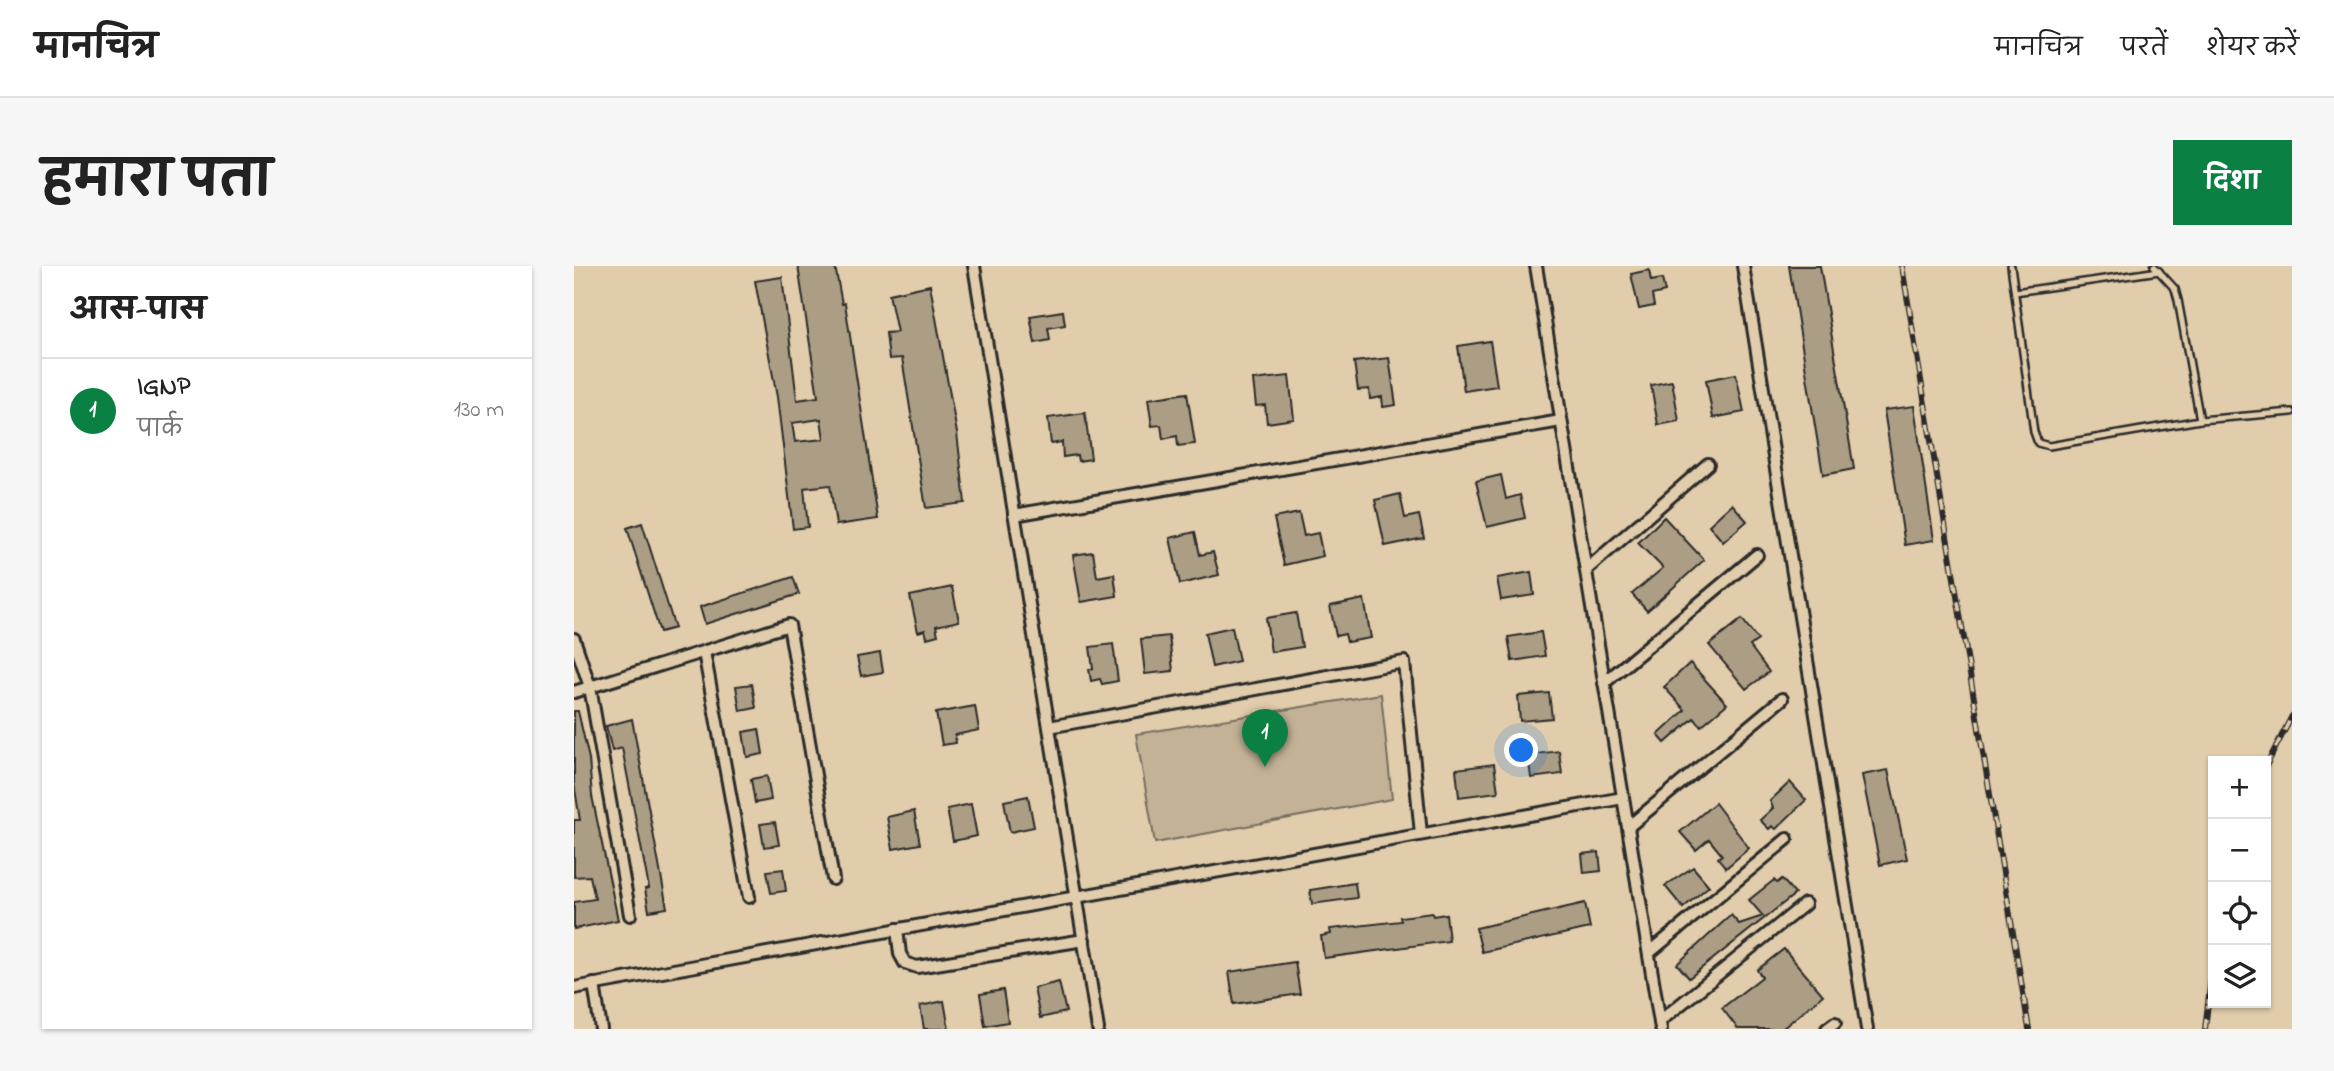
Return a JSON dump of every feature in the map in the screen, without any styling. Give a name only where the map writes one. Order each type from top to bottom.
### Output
[{"type":"street","points":[[974,266],[1098,1029]]},
{"type":"street","points":[[1536,266],[1660,1025]]},
{"type":"street","points":[[1743,266],[1867,1029]]},
{"type":"street","points":[[1014,515],[1562,421]]},
{"type":"street","points":[[1586,570],[1708,464]]},
{"type":"street","points":[[1604,683],[1757,555]]},
{"type":"street","points":[[574,692],[789,625],[833,879]]},
{"type":"street","points":[[574,639],[590,687],[630,915]]},
{"type":"street","points":[[704,652],[749,897]]},
{"type":"street","points":[[1049,727],[1404,662],[1421,834]]},
{"type":"street","points":[[1628,827],[1782,699]]},
{"type":"street","points":[[574,988],[1623,799]]},
{"type":"street","points":[[1649,953],[1787,839]]},
{"type":"street","points":[[1660,1025],[1805,904]]},
{"type":"street","points":[[897,929],[900,954],[905,963],[917,967],[1084,940]]},
{"type":"street","points":[[594,984],[601,1029]]},
{"type":"lane","points":[[2011,266],[2034,432],[2039,443],[2049,446],[2200,421],[2292,412]]},
{"type":"lane","points":[[2015,292],[2156,269],[2175,289],[2200,421]]},
{"type":"shaded area","points":[[1381,694],[1392,799],[1155,843],[1136,734]]},
{"type":"building","points":[[798,266],[835,266],[842,304],[845,303],[878,519],[836,525],[830,485],[804,488],[808,527],[793,529],[777,397],[755,281],[782,277],[797,400],[818,397]],"holes":[[[821,419],[824,439],[795,442],[792,423]]]},
{"type":"building","points":[[1789,266],[1820,266],[1854,469],[1823,475]]},
{"type":"building","points":[[1649,270],[1651,281],[1662,279],[1665,292],[1652,295],[1654,306],[1639,309],[1631,274]]},
{"type":"building","points":[[930,285],[957,433],[965,503],[926,508],[902,358],[889,359],[886,333],[897,332],[889,294]]},
{"type":"building","points":[[1063,311],[1065,325],[1048,328],[1050,340],[1035,343],[1030,316]]},
{"type":"building","points":[[1490,341],[1497,386],[1464,391],[1458,346]]},
{"type":"building","points":[[1389,358],[1396,405],[1383,407],[1382,397],[1370,399],[1369,389],[1358,390],[1354,362]]},
{"type":"building","points":[[1736,374],[1744,412],[1713,418],[1706,380]]},
{"type":"building","points":[[1289,376],[1294,419],[1267,423],[1265,405],[1256,406],[1253,380]]},
{"type":"building","points":[[1672,381],[1679,421],[1658,425],[1651,385]]},
{"type":"building","points":[[1187,393],[1195,444],[1178,446],[1177,436],[1163,439],[1161,425],[1152,426],[1148,399]]},
{"type":"building","points":[[1914,406],[1934,540],[1905,545],[1884,410]]},
{"type":"building","points":[[1085,413],[1091,459],[1078,461],[1077,455],[1063,457],[1062,442],[1051,444],[1048,418]]},
{"type":"building","points":[[1501,475],[1506,499],[1520,495],[1525,518],[1487,527],[1476,481]]},
{"type":"building","points":[[1400,494],[1405,518],[1419,515],[1424,538],[1385,546],[1375,500]]},
{"type":"building","points":[[1732,504],[1747,521],[1723,542],[1709,525]]},
{"type":"building","points":[[1299,513],[1304,536],[1318,533],[1323,556],[1284,565],[1274,518]]},
{"type":"building","points":[[1664,517],[1704,560],[1647,611],[1632,594],[1663,568],[1638,543]]},
{"type":"building","points":[[642,523],[675,628],[660,632],[627,528]]},
{"type":"building","points":[[1195,532],[1200,555],[1213,552],[1219,575],[1180,584],[1170,538]]},
{"type":"building","points":[[1093,552],[1097,577],[1114,574],[1117,596],[1081,602],[1073,555]]},
{"type":"building","points":[[1531,572],[1534,595],[1501,600],[1497,578]]},
{"type":"building","points":[[793,577],[799,594],[705,624],[700,607]]},
{"type":"building","points":[[952,587],[959,621],[936,626],[938,635],[927,638],[925,630],[918,632],[910,596]]},
{"type":"building","points":[[1364,599],[1371,638],[1347,642],[1345,634],[1336,636],[1330,606]]},
{"type":"building","points":[[1296,613],[1302,647],[1271,652],[1266,618]]},
{"type":"building","points":[[1742,619],[1758,640],[1750,646],[1769,672],[1746,689],[1709,645]]},
{"type":"building","points":[[1232,627],[1239,661],[1212,667],[1205,633]]},
{"type":"building","points":[[1541,632],[1545,656],[1512,661],[1508,637]]},
{"type":"building","points":[[1169,636],[1173,671],[1145,674],[1141,639]]},
{"type":"building","points":[[1113,644],[1118,681],[1102,684],[1100,679],[1091,681],[1089,669],[1093,669],[1090,647]]},
{"type":"building","points":[[880,653],[883,672],[861,676],[857,657]]},
{"type":"building","points":[[1690,663],[1727,704],[1701,726],[1694,718],[1665,743],[1658,735],[1685,710],[1664,687]]},
{"type":"building","points":[[752,684],[756,708],[740,711],[736,686]]},
{"type":"building","points":[[1549,693],[1552,718],[1520,721],[1518,696]]},
{"type":"building","points":[[975,706],[979,730],[955,735],[956,743],[942,745],[936,713]]},
{"type":"building","points":[[574,711],[578,711],[589,759],[592,796],[618,920],[574,929],[574,902],[595,899],[590,876],[574,877],[574,820],[580,820],[574,783]]},
{"type":"building","points":[[632,719],[667,908],[649,911],[645,889],[649,888],[622,748],[612,751],[606,726]]},
{"type":"building","points":[[759,729],[763,754],[747,757],[743,732]]},
{"type":"building","points":[[1559,751],[1562,774],[1531,778],[1528,755]]},
{"type":"building","points":[[1494,764],[1498,792],[1459,797],[1456,769]]},
{"type":"building","points":[[1888,770],[1907,859],[1880,865],[1862,775]]},
{"type":"building","points":[[767,776],[771,800],[755,803],[751,779]]},
{"type":"building","points":[[1790,782],[1806,800],[1776,829],[1772,826],[1769,829],[1760,820],[1773,808],[1770,801]]},
{"type":"building","points":[[1028,796],[1034,827],[1010,832],[1004,801]]},
{"type":"building","points":[[1715,803],[1749,848],[1726,868],[1718,858],[1722,855],[1709,839],[1696,850],[1680,832]]},
{"type":"building","points":[[971,804],[977,836],[953,841],[947,809]]},
{"type":"building","points":[[914,811],[920,844],[893,849],[887,817]]},
{"type":"building","points":[[775,822],[779,845],[764,847],[760,824]]},
{"type":"building","points":[[1599,852],[1601,871],[1584,873],[1582,854]]},
{"type":"building","points":[[1693,867],[1709,886],[1683,908],[1665,886]]},
{"type":"building","points":[[783,869],[786,891],[771,893],[767,871]]},
{"type":"building","points":[[1782,879],[1795,894],[1689,978],[1677,964],[1731,915],[1739,924],[1763,916],[1749,900],[1774,880],[1777,883]]},
{"type":"building","points":[[1355,883],[1357,898],[1312,904],[1310,890]]},
{"type":"building","points":[[1585,903],[1590,928],[1482,952],[1476,928]]},
{"type":"building","points":[[1432,913],[1433,916],[1446,914],[1449,941],[1324,958],[1321,936],[1331,934],[1330,929],[1401,921],[1400,917]]},
{"type":"building","points":[[1784,949],[1823,995],[1782,1029],[1738,1029],[1722,1008],[1762,977],[1757,970]]},
{"type":"building","points":[[1295,962],[1300,994],[1234,1004],[1229,972]]},
{"type":"building","points":[[1059,982],[1066,1012],[1040,1018],[1034,988]]},
{"type":"building","points":[[1003,990],[1008,1022],[985,1026],[980,994]]},
{"type":"building","points":[[944,1001],[949,1029],[924,1029],[920,1006]]},
{"type":"railway","points":[[1902,266],[2029,1029]]},
{"type":"railway","points":[[2271,756],[2292,716]]},
{"type":"railway","points":[[2205,1029],[2208,1004]]},
{"type":"place","name":"IGNP","points":[[1265,767]]}]
